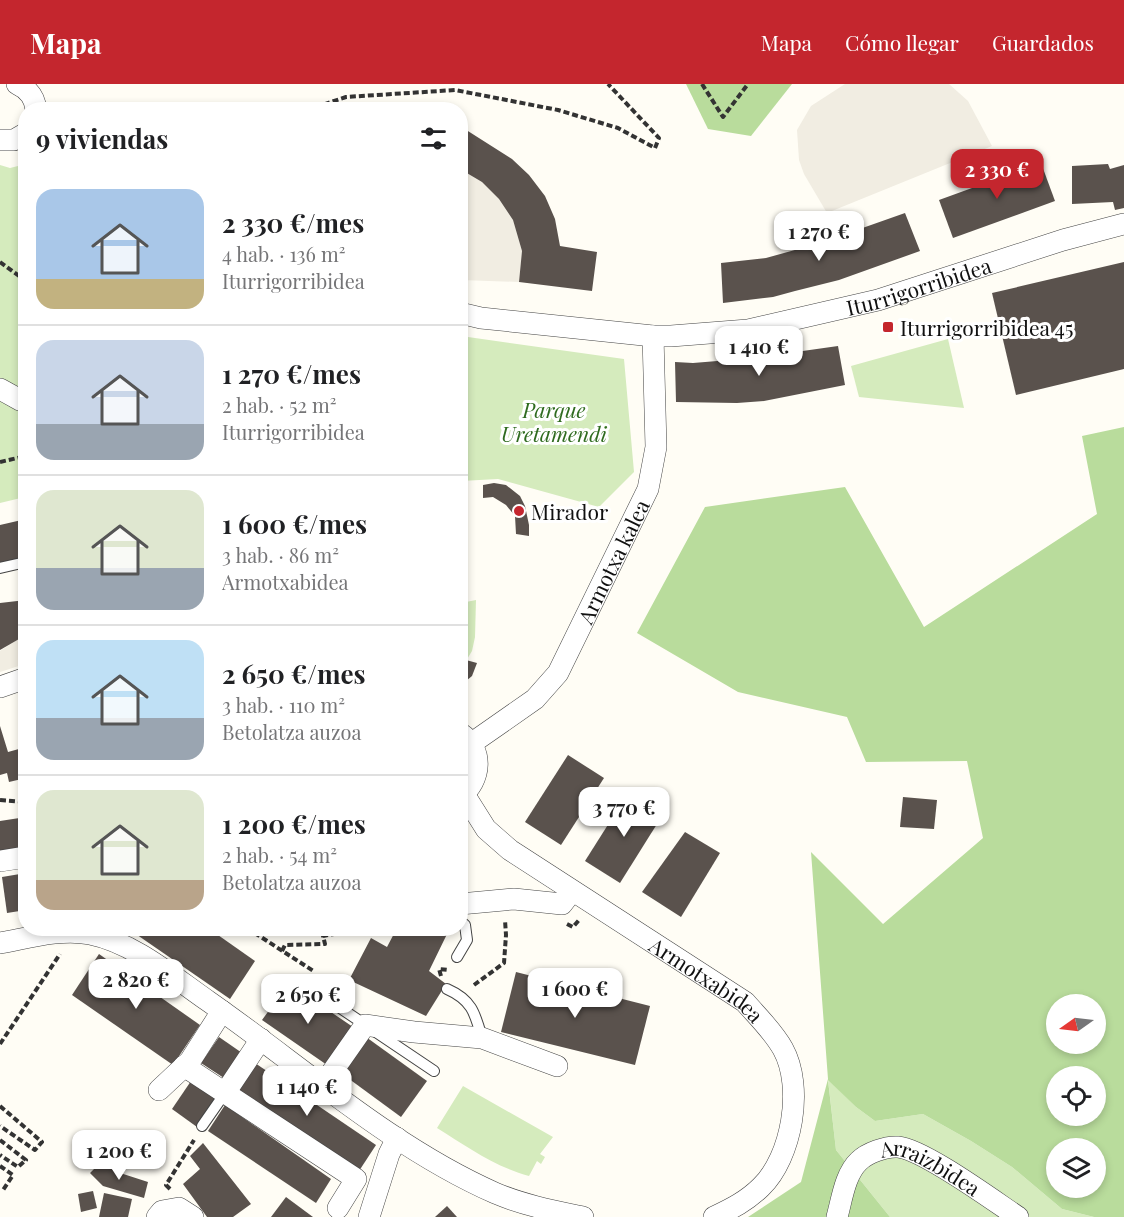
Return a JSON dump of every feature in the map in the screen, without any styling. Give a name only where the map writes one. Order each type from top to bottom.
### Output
[{"type":"street","points":[[17,84],[27,90],[34,102]]},
{"type":"street","points":[[0,140],[18,138]]},
{"type":"street","name":"Iturrigorribidea","points":[[468,315],[653,336],[748,330],[878,300],[1064,240],[1124,224]]},
{"type":"street","name":"Armotxa kalea","points":[[468,737],[535,699],[558,673],[648,489],[656,447],[653,336]]},
{"type":"street","points":[[0,389],[18,398]]},
{"type":"street","points":[[0,687],[18,681]]},
{"type":"street","points":[[468,741],[477,755],[478,768],[475,781],[468,789]]},
{"type":"street","name":"Armotxabidea","points":[[468,804],[486,829],[510,850],[745,1002],[768,1028],[783,1050],[792,1073],[794,1099],[786,1146],[774,1171],[762,1186],[737,1207],[714,1217]]},
{"type":"street","points":[[0,861],[18,858]]},
{"type":"street","points":[[468,903],[514,899],[562,904],[572,891]]},
{"type":"street","points":[[0,943],[43,936]]},
{"type":"street","points":[[95,936],[139,954],[397,1138],[496,1194],[549,1211],[583,1217]]},
{"type":"street","points":[[159,1090],[190,1061],[222,1011]]},
{"type":"street","points":[[323,1085],[365,1025],[482,1038],[557,1066]]},
{"type":"street","points":[[225,1093],[261,1039]]},
{"type":"street","points":[[184,1066],[356,1179],[338,1208]]},
{"type":"street","points":[[369,1217],[389,1154],[397,1138]]},
{"type":"street","name":"Arraizbidea","points":[[837,1217],[848,1179],[859,1161],[878,1150],[898,1147],[921,1155],[1018,1217]]},
{"type":"street","points":[[157,1217],[162,1211],[179,1208],[193,1217]]},
{"type":"lane","points":[[0,568],[18,564]]},
{"type":"lane","points":[[457,957],[467,940],[466,936]]},
{"type":"lane","points":[[312,989],[434,1071]]},
{"type":"lane","points":[[447,989],[472,1006],[482,1038]]},
{"type":"lane","points":[[202,1126],[225,1093]]},
{"type":"path","points":[[331,102],[346,97],[455,90],[558,110],[618,128],[655,148],[659,138],[608,84]]},
{"type":"path","points":[[702,84],[723,117],[748,84]]},
{"type":"path","points":[[0,262],[18,275]]},
{"type":"path","points":[[0,462],[18,459]]},
{"type":"path","points":[[0,800],[18,801]]},
{"type":"path","points":[[565,923],[573,927],[591,903]]},
{"type":"path","points":[[474,985],[504,963],[506,916]]},
{"type":"path","points":[[282,951],[285,945],[325,944],[323,936]]},
{"type":"path","points":[[0,1044],[59,954],[69,954]]},
{"type":"path","points":[[0,1106],[42,1142],[35,1150],[0,1125]]},
{"type":"path","points":[[166,1185],[202,1126]]},
{"type":"path","points":[[0,1140],[26,1160],[18,1167],[0,1155]]},
{"type":"path","points":[[0,1166],[13,1175],[3,1190]]},
{"type":"green space","points":[[686,84],[792,84],[751,136],[708,129]]},
{"type":"green space","points":[[0,165],[10,168],[18,166],[18,499],[0,503]]},
{"type":"green space","name":"Parque Uretamendi","points":[[468,337],[624,359],[634,472],[599,507],[498,479],[468,481]]},
{"type":"green space","points":[[948,339],[964,408],[859,397],[851,366]]},
{"type":"green space","points":[[1124,427],[1124,1217],[1094,1217],[1062,1209],[1049,1198],[1106,1198],[1106,1138],[1046,1138],[1046,1196],[1012,1167],[923,1114],[875,1121],[856,1107],[828,1080],[836,1150],[890,1217],[748,1217],[801,1182],[828,1079],[811,852],[883,924],[983,838],[967,761],[866,762],[847,717],[738,692],[637,633],[705,507],[845,487],[924,627],[1097,514],[1082,436]]},
{"type":"green space","points":[[476,600],[475,637],[468,658],[468,602]]},
{"type":"green space","points":[[828,1079],[856,1107],[875,1121],[923,1114],[1012,1167],[1046,1196],[1046,1198],[1062,1209],[1094,1217],[890,1217],[836,1150]]},
{"type":"green space","points":[[463,1086],[553,1137],[540,1154],[545,1157],[541,1164],[537,1161],[529,1176],[493,1162],[437,1128]]},
{"type":"shaded area","points":[[845,84],[949,84],[968,101],[992,146],[827,213],[804,174],[799,160],[797,130],[811,106]]},
{"type":"shaded area","points":[[468,174],[482,182],[499,199],[513,220],[522,251],[519,282],[468,280]]},
{"type":"shaded area","points":[[18,639],[18,666],[0,672],[0,651]]},
{"type":"building","points":[[468,131],[512,159],[529,175],[545,196],[555,219],[560,246],[597,252],[592,291],[519,282],[522,251],[513,220],[499,199],[482,182],[468,174]]},
{"type":"building","points":[[1041,163],[1055,201],[953,238],[939,200]]},
{"type":"building","points":[[1108,164],[1110,169],[1124,165],[1124,208],[1115,210],[1113,202],[1072,204],[1072,166]]},
{"type":"building","points":[[905,213],[920,251],[839,280],[773,297],[723,303],[721,263],[766,258],[820,243]]},
{"type":"building","points":[[1124,262],[1124,369],[1016,395],[992,293]]},
{"type":"building","points":[[838,346],[845,385],[764,401],[676,402],[675,362],[693,363],[754,358]]},
{"type":"building","name":"Mirador","points":[[494,483],[506,485],[520,496],[525,506],[529,536],[516,534],[515,516],[506,505],[493,497],[483,498],[483,485]]},
{"type":"building","points":[[18,521],[18,559],[0,563],[0,525]]},
{"type":"building","points":[[18,601],[18,640],[0,650],[0,603]]},
{"type":"building","points":[[468,661],[477,663],[472,676],[468,679]]},
{"type":"building","points":[[0,726],[8,752],[18,749],[18,780],[9,782],[7,773],[0,775]]},
{"type":"building","points":[[568,755],[604,778],[561,845],[525,822]]},
{"type":"building","points":[[628,793],[662,816],[620,883],[585,861]]},
{"type":"building","points":[[903,797],[937,800],[934,829],[900,827]]},
{"type":"building","points":[[18,818],[18,856],[0,859],[0,821]]},
{"type":"building","points":[[685,832],[720,853],[681,917],[642,892]]},
{"type":"building","points":[[18,874],[18,911],[7,913],[2,877]]},
{"type":"building","points":[[139,936],[219,936],[255,961],[230,999]]},
{"type":"building","points":[[393,936],[446,936],[429,971],[446,984],[426,1016],[349,980],[371,938],[387,947]]},
{"type":"building","points":[[99,954],[200,1025],[173,1065],[72,995]]},
{"type":"building","points":[[516,972],[650,1006],[635,1065],[501,1032]]},
{"type":"building","points":[[294,987],[353,1027],[327,1065],[262,1020],[278,998],[284,1002]]},
{"type":"building","points":[[219,1037],[245,1055],[227,1080],[201,1063]]},
{"type":"building","points":[[366,1037],[427,1081],[401,1117],[341,1073]]},
{"type":"building","points":[[255,1063],[376,1145],[359,1171],[237,1089]]},
{"type":"building","points":[[191,1081],[217,1099],[197,1127],[172,1109]]},
{"type":"building","points":[[225,1105],[331,1179],[316,1203],[208,1131]]},
{"type":"building","points":[[131,1135],[148,1157],[134,1168],[116,1145]]},
{"type":"building","points":[[203,1143],[251,1204],[233,1217],[207,1217],[183,1184],[200,1169],[190,1156]]},
{"type":"building","points":[[102,1161],[114,1171],[148,1182],[144,1198],[103,1186],[90,1173]]},
{"type":"building","points":[[93,1191],[97,1208],[81,1212],[78,1194]]},
{"type":"building","points":[[104,1193],[132,1199],[128,1217],[99,1217]]},
{"type":"building","points":[[286,1197],[313,1217],[271,1217]]},
{"type":"building","points":[[447,1206],[457,1217],[435,1217]]},
{"type":"place","name":"Iturrigorribidea 45","points":[[888,327]]},
{"type":"place","name":"Mirador","points":[[519,511]]}]
